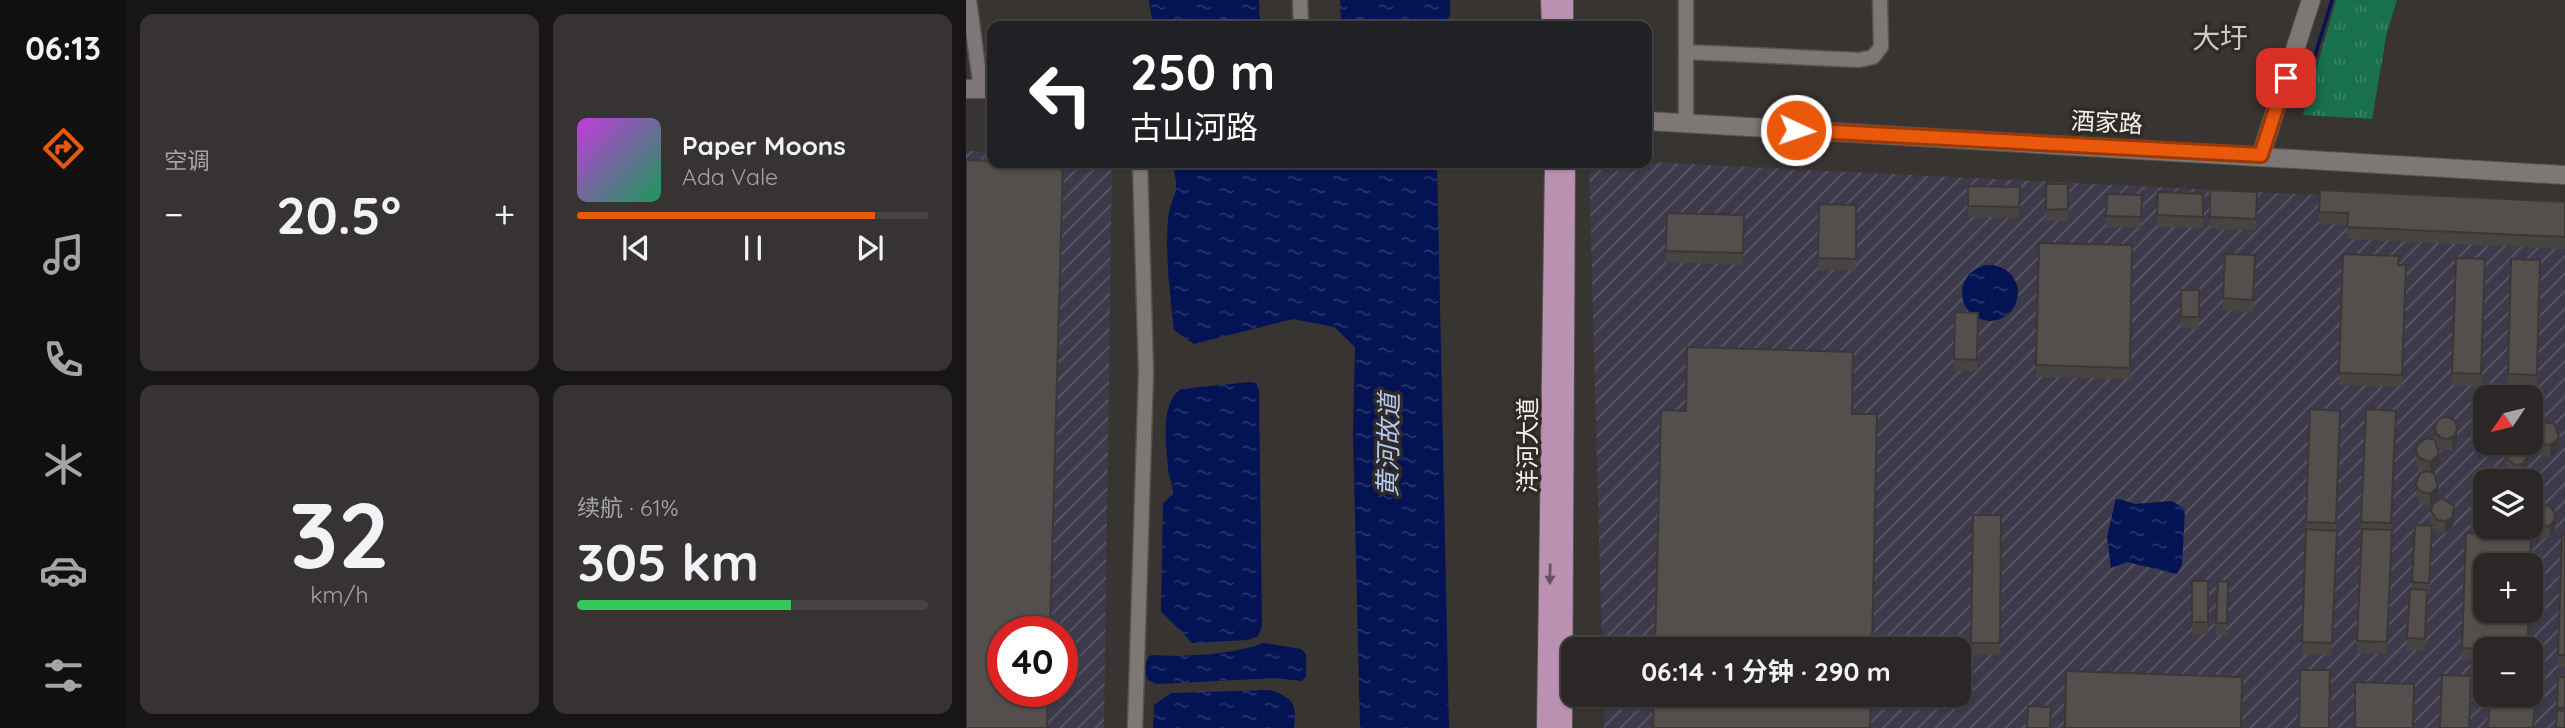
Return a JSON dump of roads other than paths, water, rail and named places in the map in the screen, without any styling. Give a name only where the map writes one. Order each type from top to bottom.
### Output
[{"type":"main road","points":[[1550,0],[1551,21]]},
{"type":"main road","points":[[1564,0],[1564,21]]},
{"type":"main road","name":"洋河大道","points":[[1546,728],[1554,168]]},
{"type":"main road","name":"洋河大道","points":[[1563,728],[1566,168]]},
{"type":"street","points":[[968,0],[980,89]]},
{"type":"street","points":[[1300,0],[1301,21]]},
{"type":"street","points":[[1686,0],[1686,123]]},
{"type":"street","points":[[1686,52],[1859,60],[1873,57],[1881,47],[1880,0]]},
{"type":"street","points":[[2261,155],[2311,0]]},
{"type":"street","name":"酒家路","points":[[1652,121],[2261,155],[2565,175]]},
{"type":"street","points":[[1135,728],[1146,372],[1140,168]]},
{"type":"water","points":[[1149,0],[1259,0],[1260,21],[1152,21]]},
{"type":"water","points":[[1340,0],[1450,0],[1450,21],[1341,21]]},
{"type":"water","name":"黄河故道","points":[[1173,168],[1437,168],[1449,728],[1360,728],[1353,434],[1355,347],[1334,327],[1293,319],[1194,344],[1174,330],[1167,248],[1169,211],[1176,189]]},
{"type":"water","points":[[1990,265],[2001,267],[2010,273],[2016,282],[2016,304],[2010,313],[2001,319],[1990,321],[1979,319],[1970,313],[1964,304],[1962,293],[1964,282],[1970,273],[1979,267]]},
{"type":"water","points":[[1256,383],[1259,390],[1262,627],[1258,636],[1248,640],[1192,643],[1161,611],[1163,503],[1173,494],[1166,447],[1167,414],[1174,395],[1181,389]]},
{"type":"water","points":[[2116,498],[2135,504],[2172,501],[2185,509],[2182,565],[2177,574],[2127,562],[2111,568],[2107,537]]},
{"type":"water","points":[[1264,643],[1301,649],[1306,654],[1306,677],[1301,681],[1276,678],[1157,684],[1148,680],[1145,670],[1151,655],[1209,654]]},
{"type":"water","points":[[1270,690],[1292,703],[1295,713],[1294,728],[1153,728],[1154,705],[1171,693]]},
{"type":"waterway","points":[[2302,98],[2332,0]]},
{"type":"district","name":"大圩","points":[[2220,37]]}]
